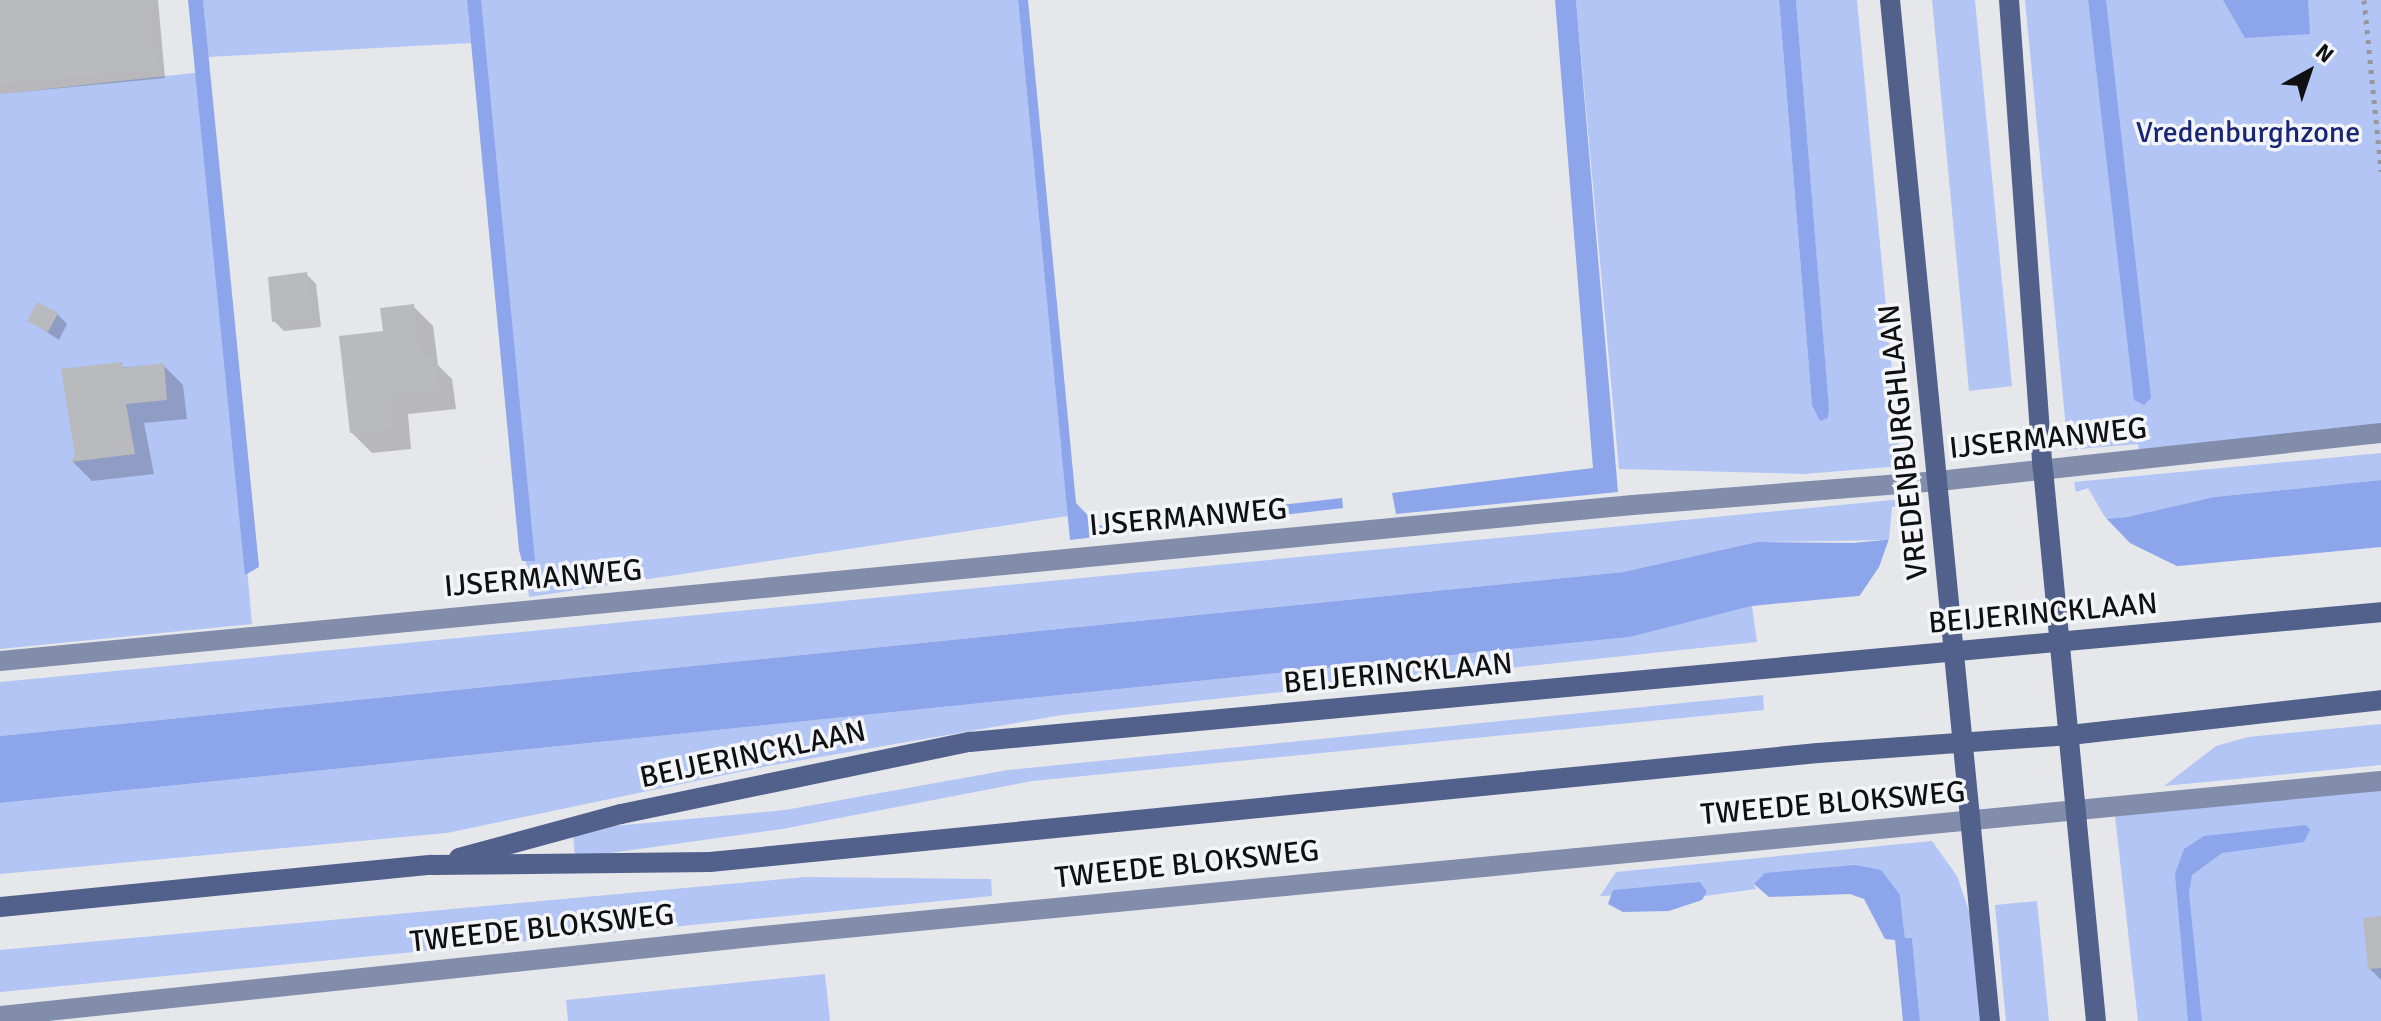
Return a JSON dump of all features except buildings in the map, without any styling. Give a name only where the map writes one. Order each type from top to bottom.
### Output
[{"type":"main road","name":"VREDENBURGHLAAN","points":[[1890,0],[1990,1021]]},
{"type":"main road","points":[[2009,0],[2043,469],[2096,1021]]},
{"type":"main road","name":"BEIJERINCKLAAN","points":[[432,865],[621,814],[970,742],[2059,645],[2381,612]]},
{"type":"main road","name":"BEIJERINCKLAAN","points":[[0,907],[432,865],[710,862],[1962,742],[2070,735],[2381,700]]},
{"type":"street","name":"IJSERMANWEG","points":[[0,661],[1601,508],[1939,481],[2381,433]]},
{"type":"street","name":"TWEEDE BLOKSWEG","points":[[0,1016],[762,936],[2381,781]]},
{"type":"path","points":[[2364,0],[2381,171]]},
{"type":"green space","points":[[203,0],[467,0],[471,43],[208,57]]},
{"type":"green space","points":[[475,0],[1018,0],[1068,516],[529,597]]},
{"type":"green space","points":[[1576,0],[1779,0],[1812,405],[1829,414],[1796,0],[1857,0],[1901,466],[1804,474],[1619,469]]},
{"type":"green space","points":[[1932,0],[1975,0],[2012,386],[1969,391]]},
{"type":"green space","name":"Vredenburghzone","points":[[2025,0],[2088,0],[2134,394],[2104,0],[2381,0],[2381,442],[2141,466],[2138,444],[2068,450]]},
{"type":"green space","points":[[203,72],[252,624],[0,649],[0,94]]},
{"type":"green space","points":[[2381,453],[2381,480],[2214,497],[2106,519],[2088,488],[2076,492],[2074,482]]},
{"type":"green space","points":[[1903,499],[1904,506],[1892,507],[1889,540],[1757,542],[1623,572],[0,736],[0,682]]},
{"type":"green space","points":[[1752,606],[1757,642],[1062,715],[768,766],[447,833],[0,874],[0,803],[1630,637]]},
{"type":"green space","points":[[1763,695],[1764,710],[1032,781],[782,829],[575,858],[573,835],[614,826],[785,810],[1008,770]]},
{"type":"green space","points":[[2381,724],[2381,765],[2164,786],[2216,746],[2248,737]]},
{"type":"green space","points":[[2381,781],[2381,1021],[2138,1021],[2114,807]]},
{"type":"green space","points":[[1932,841],[1957,876],[1970,914],[1980,1021],[1920,1021],[1912,939],[1905,938],[1900,895],[1754,884],[1756,889],[1705,896],[1707,892],[1600,896],[1616,872]]},
{"type":"green space","points":[[805,877],[991,879],[992,896],[0,992],[0,950]]},
{"type":"green space","points":[[2037,901],[2049,1021],[2006,1021],[1995,905]]},
{"type":"green space","points":[[825,974],[830,1021],[568,1021],[566,1000]]},
{"type":"shaded area","points":[[188,0],[203,0],[259,567],[245,575]]},
{"type":"shaded area","points":[[467,0],[481,0],[535,561],[522,561],[519,550]]},
{"type":"shaded area","points":[[1018,0],[1028,0],[1076,503],[1098,526],[1342,498],[1343,508],[1070,540]]},
{"type":"shaded area","points":[[1555,0],[1576,0],[1618,492],[1396,514],[1392,493],[1593,468]]},
{"type":"shaded area","points":[[1779,0],[1796,0],[1829,409],[1828,418],[1820,421],[1812,405]]},
{"type":"shaded area","points":[[2088,0],[2106,0],[2151,398],[2144,405],[2134,400]]},
{"type":"shaded area","points":[[2223,0],[2308,0],[2310,34],[2245,38]]},
{"type":"shaded area","points":[[2381,480],[2381,547],[1752,606],[1630,637],[0,803],[0,736],[1623,572],[1757,542],[1853,543],[2127,517],[2214,497]]},
{"type":"shaded area","points":[[2306,825],[2310,830],[2304,842],[2222,853],[2192,875],[2189,893],[2202,1021],[2188,1021],[2175,874],[2184,849],[2204,836]]},
{"type":"shaded area","points":[[1855,865],[1881,870],[1900,895],[1905,938],[1912,938],[1920,1021],[1903,1021],[1895,940],[1885,939],[1864,899],[1850,894],[1769,897],[1754,884],[1765,873]]},
{"type":"shaded area","points":[[1700,882],[1707,892],[1702,900],[1669,911],[1623,912],[1608,904],[1613,890]]},
{"type":"pier","points":[[2103,515],[2130,543],[2183,569],[1856,601],[1879,567],[1890,536]]}]
